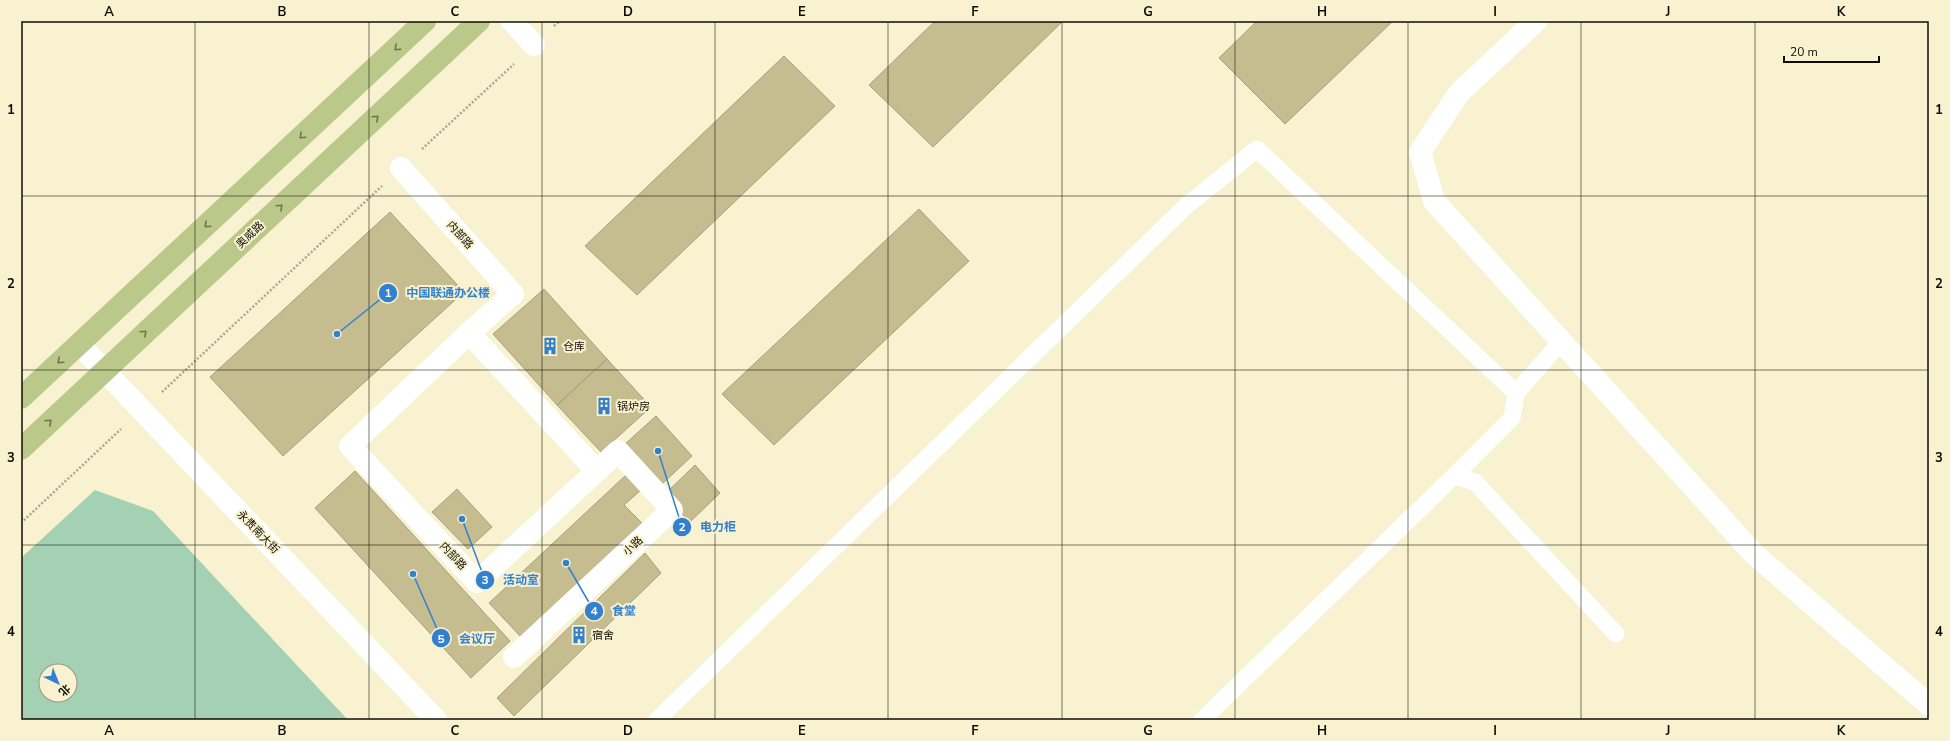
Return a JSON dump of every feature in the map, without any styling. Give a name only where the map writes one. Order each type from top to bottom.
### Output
[{"type":"main road","points":[[21,398],[425,21]]},
{"type":"main road","name":"奥威路","points":[[21,449],[480,21]]},
{"type":"street","points":[[512,21],[534,45]]},
{"type":"street","points":[[1536,21],[1459,93],[1420,152],[1434,201],[1754,554],[1929,705]]},
{"type":"street","name":"内部路","points":[[401,168],[513,294],[469,332],[350,446],[477,582],[596,471]]},
{"type":"street","points":[[469,332],[596,471]]},
{"type":"street","name":"永贵南大街","points":[[79,344],[436,720]]},
{"type":"street","name":"小路","points":[[514,657],[672,510],[618,451],[596,471]]},
{"type":"lane","points":[[657,720],[1186,206],[1258,149],[1516,393]]},
{"type":"lane","points":[[1202,720],[1512,418],[1516,393],[1562,341]]},
{"type":"lane","points":[[1454,476],[1475,482],[1616,634]]},
{"type":"path","points":[[21,523],[560,21]]},
{"type":"green space","points":[[95,490],[153,511],[348,720],[21,720],[21,558]]},
{"type":"building","points":[[935,21],[1063,21],[933,147],[869,85]]},
{"type":"building","points":[[1257,21],[1393,21],[1285,124],[1219,58]]},
{"type":"building","points":[[784,56],[835,106],[637,295],[585,246]]},
{"type":"building","points":[[919,209],[969,261],[774,445],[722,394]]},
{"type":"building","points":[[390,212],[464,292],[283,456],[210,377]]},
{"type":"building","name":"仓库","points":[[544,289],[607,359],[557,405],[493,334]]},
{"type":"building","name":"锅炉房","points":[[607,359],[651,407],[601,452],[557,405]]},
{"type":"building","points":[[656,416],[692,456],[661,485],[624,445]]},
{"type":"building","points":[[695,465],[720,493],[690,522],[664,495]]},
{"type":"building","points":[[355,471],[510,641],[471,678],[315,508]]},
{"type":"building","points":[[626,475],[641,490],[624,505],[642,523],[521,637],[489,603]]},
{"type":"building","points":[[457,489],[492,527],[468,549],[432,512]]},
{"type":"building","name":"宿舍","points":[[645,553],[661,573],[514,716],[497,698]]},
{"type":"place","name":"中国联通办公楼","points":[[337,334]]},
{"type":"place","name":"仓库","points":[[550,346]]},
{"type":"place","name":"锅炉房","points":[[604,406]]},
{"type":"place","name":"电力柜","points":[[658,451]]},
{"type":"place","name":"活动室","points":[[462,519]]},
{"type":"place","name":"食堂","points":[[566,563]]},
{"type":"place","name":"会议厅","points":[[413,574]]},
{"type":"place","name":"宿舍","points":[[579,635]]}]
